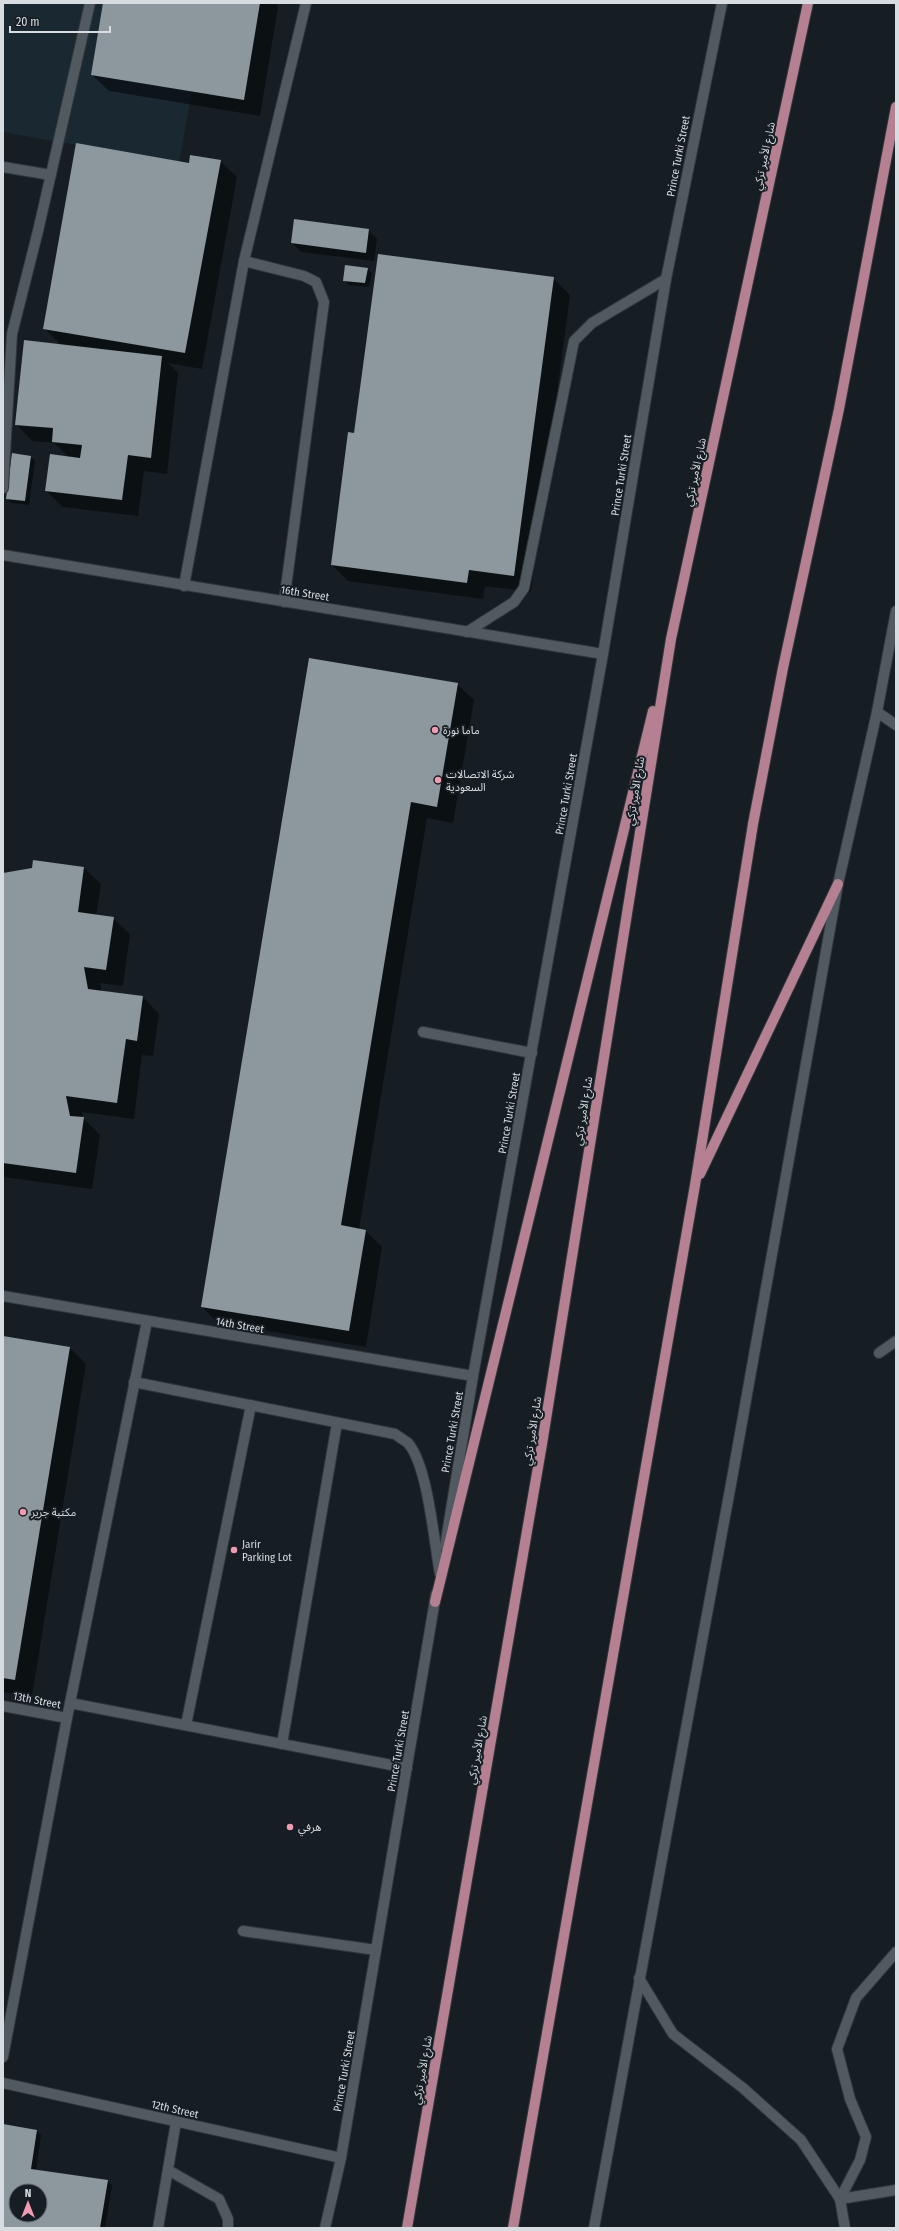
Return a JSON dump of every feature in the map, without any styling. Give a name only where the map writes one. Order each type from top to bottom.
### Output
[{"type":"main road","name":"شارع الأمير تركي","points":[[407,2228],[542,1444],[671,639],[808,3]]},
{"type":"main road","points":[[513,2228],[695,1185],[752,824],[783,668],[839,409],[896,107]]},
{"type":"main road","points":[[435,1602],[671,639]]},
{"type":"main road","points":[[695,1185],[838,884]]},
{"type":"street","points":[[3,488],[12,334],[51,175],[90,3]]},
{"type":"street","points":[[184,586],[244,261],[306,3]]},
{"type":"street","name":"Prince Turki Street","points":[[325,2228],[341,2158],[473,1376],[603,654],[666,279],[722,3]]},
{"type":"street","points":[[3,167],[51,175]]},
{"type":"street","points":[[244,261],[304,276],[316,282],[324,302],[284,602]]},
{"type":"street","points":[[467,632],[514,602],[524,588],[574,341],[592,323],[666,279]]},
{"type":"street","name":"16th Street","points":[[3,555],[603,654]]},
{"type":"street","points":[[594,2228],[731,1484],[838,884],[877,712],[896,611]]},
{"type":"street","points":[[877,712],[896,725]]},
{"type":"street","points":[[424,1032],[532,1053]]},
{"type":"street","name":"14th Street","points":[[3,1296],[473,1376]]},
{"type":"street","points":[[3,2058],[67,1718],[147,1321]]},
{"type":"street","points":[[879,1353],[896,1341]]},
{"type":"street","points":[[134,1382],[395,1434],[408,1443],[418,1461],[425,1488],[440,1574]]},
{"type":"street","points":[[186,1725],[251,1405]]},
{"type":"street","points":[[282,1744],[337,1423]]},
{"type":"street","points":[[70,1703],[407,1768]]},
{"type":"street","name":"13th Street","points":[[3,1706],[67,1718]]},
{"type":"street","points":[[242,1930],[376,1950]]},
{"type":"street","points":[[840,2199],[860,2160],[866,2137],[850,2099],[837,2049],[856,1998],[896,1952]]},
{"type":"street","points":[[639,1978],[674,2034],[743,2088],[801,2140],[840,2199],[845,2228]]},
{"type":"street","name":"12th Street","points":[[3,2083],[341,2158]]},
{"type":"street","points":[[158,2228],[176,2122]]},
{"type":"street","points":[[168,2170],[219,2199],[228,2219],[228,2228]]},
{"type":"street","points":[[840,2199],[896,2190]]},
{"type":"shaded area","points":[[3,3],[207,3],[179,163],[3,132]]},
{"type":"building","points":[[103,3],[260,3],[244,100],[91,75]]},
{"type":"building","points":[[76,143],[189,163],[190,155],[221,160],[185,353],[43,329]]},
{"type":"building","points":[[294,219],[369,229],[366,253],[291,243]]},
{"type":"building","points":[[378,254],[554,277],[514,576],[469,570],[467,583],[331,565],[348,432],[354,433]]},
{"type":"building","points":[[345,265],[368,268],[365,283],[343,281]]},
{"type":"building","points":[[24,340],[162,356],[151,458],[128,455],[122,500],[45,491],[50,454],[80,458],[82,445],[52,442],[53,428],[15,425]]},
{"type":"building","points":[[12,453],[31,456],[25,501],[6,499]]},
{"type":"building","points":[[309,658],[458,683],[437,807],[411,802],[341,1225],[366,1230],[349,1331],[201,1307]]},
{"type":"building","points":[[33,860],[84,867],[78,912],[114,917],[106,970],[84,967],[88,989],[143,996],[137,1041],[126,1039],[117,1103],[66,1096],[70,1116],[84,1117],[76,1173],[3,1163],[3,873],[32,868]]},
{"type":"building","name":"مكتبة جرير","points":[[3,1336],[70,1347],[15,1680],[3,1678]]},
{"type":"building","points":[[3,2124],[37,2130],[31,2169],[108,2180],[100,2228],[3,2228]]},
{"type":"place","name":"ماما نورة","points":[[435,730]]},
{"type":"place","name":"شركة الاتصالات السعودية","points":[[438,780]]},
{"type":"place","name":"مكتبة جرير","points":[[23,1512]]},
{"type":"place","name":"Jarir Parking Lot","points":[[234,1550]]},
{"type":"place","name":"هرفي","points":[[290,1827]]}]
